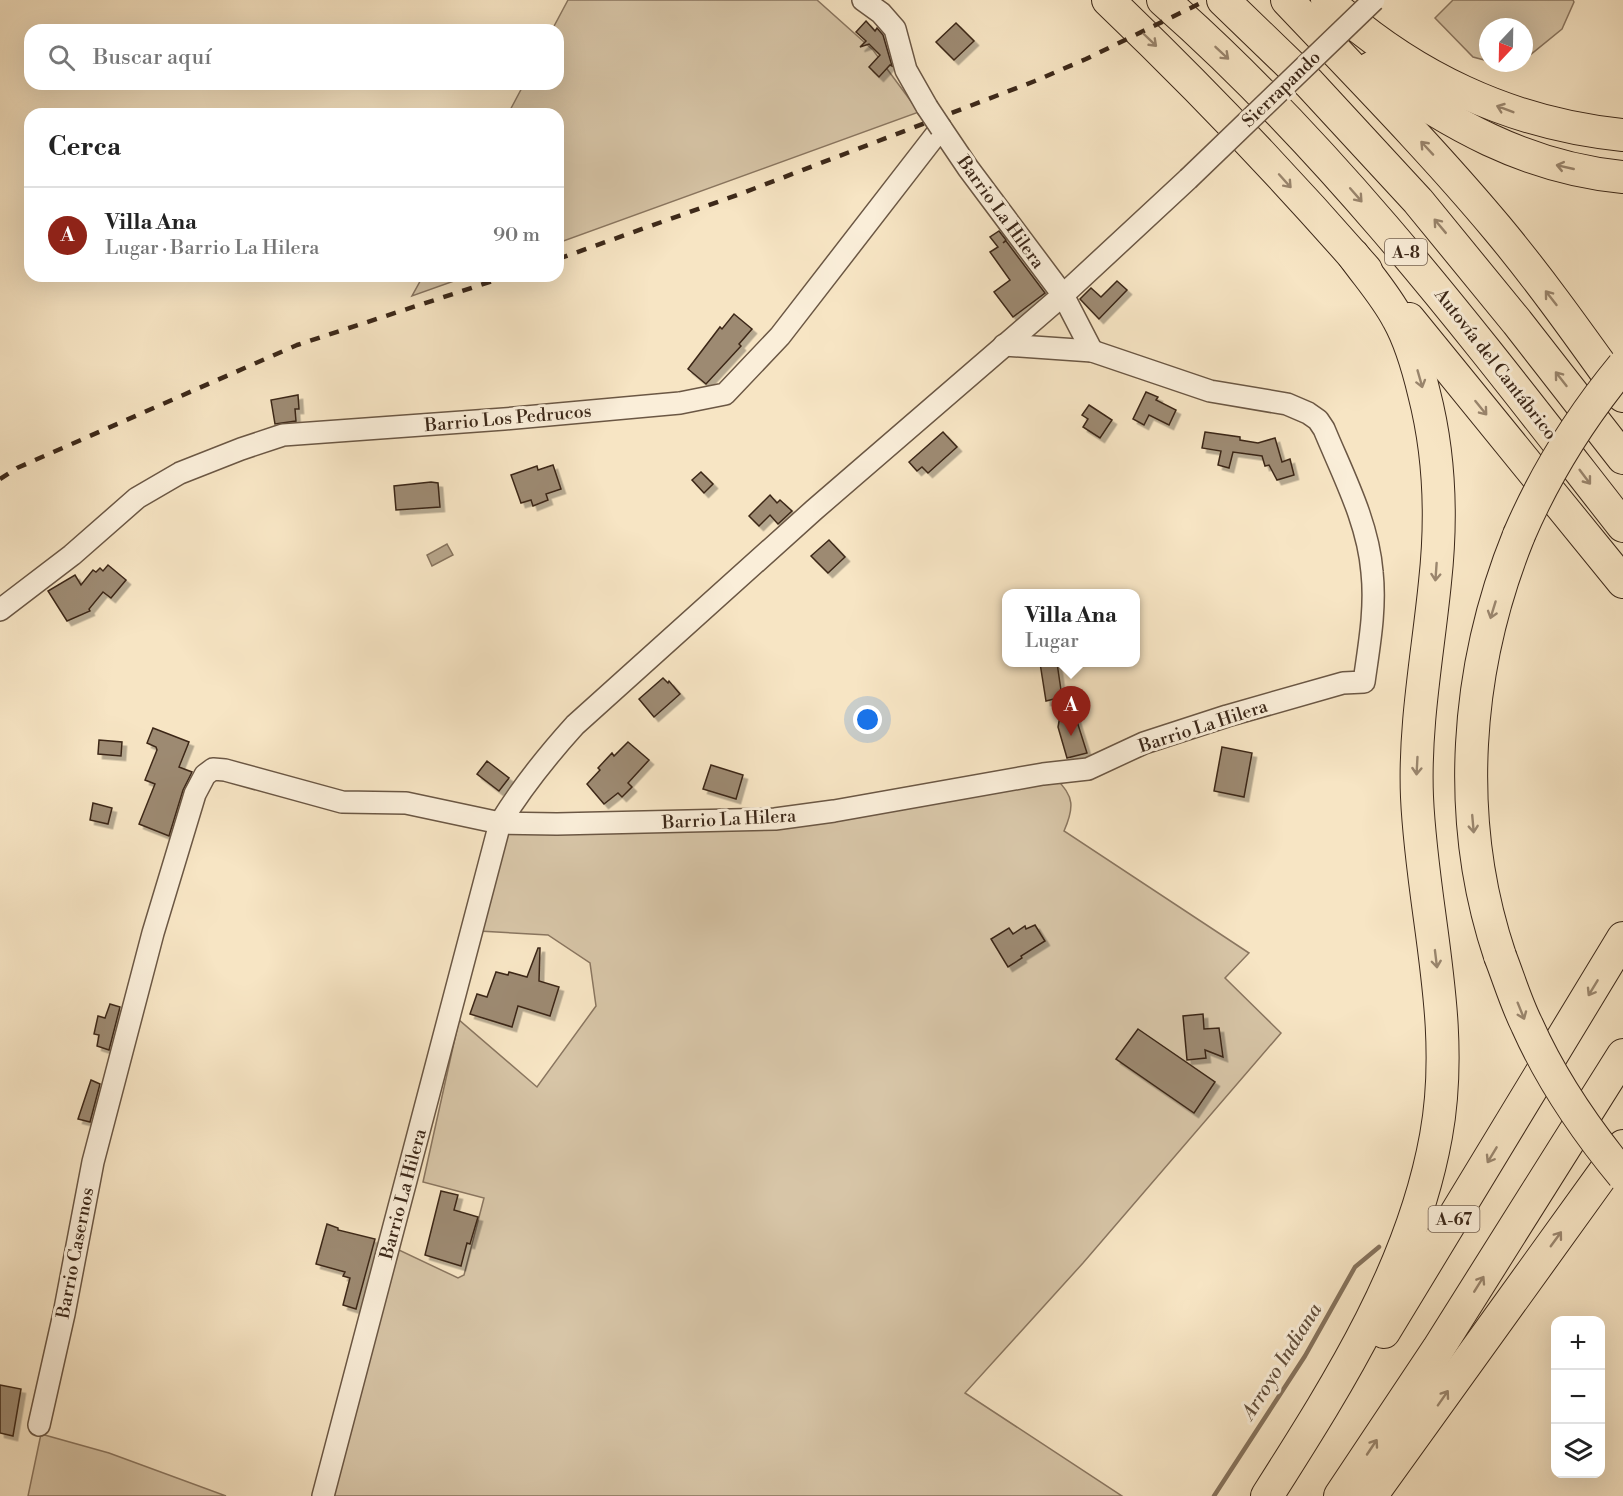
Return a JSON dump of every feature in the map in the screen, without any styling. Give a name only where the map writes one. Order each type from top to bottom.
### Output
[{"type":"highway","points":[[1108,0],[1163,52],[1353,255],[1410,321],[1623,582]]},
{"type":"highway","name":"Autovía del Cantábrico","points":[[1163,0],[1227,58],[1296,129],[1398,242],[1623,526]]},
{"type":"highway","name":"A-8","points":[[1222,0],[1309,83],[1425,208],[1623,458]]},
{"type":"highway","points":[[1288,0],[1364,63],[1423,105],[1456,124],[1500,146],[1526,155],[1585,171],[1623,177]]},
{"type":"highway","points":[[1288,0],[1430,151],[1498,229],[1567,318],[1623,396]]},
{"type":"highway","points":[[1327,0],[1356,27],[1398,56],[1483,101],[1568,128],[1623,135]]},
{"type":"highway","points":[[1267,1496],[1329,1398],[1365,1333],[1395,1270],[1425,1185],[1436,1136],[1443,1074],[1440,993],[1422,858],[1416,780],[1422,685],[1438,543],[1437,466],[1433,425],[1411,348],[1399,320],[1353,255]]},
{"type":"highway","points":[[1623,366],[1567,440],[1537,494],[1519,534],[1503,576],[1490,621],[1478,686],[1472,738],[1472,801],[1476,852],[1487,908],[1500,956],[1527,1025],[1558,1086],[1623,1175]]},
{"type":"highway","name":"A-67","points":[[1278,1496],[1398,1310],[1623,938]]},
{"type":"highway","points":[[1340,1496],[1438,1349],[1623,1055]]},
{"type":"highway","points":[[1371,1496],[1623,1146]]},
{"type":"street","name":"Barrio La Hilera","points":[[863,0],[885,17],[895,29],[906,70],[927,107],[968,168],[1063,295],[1092,351]]},
{"type":"street","name":"Sierrapando","points":[[1188,179],[1374,0]]},
{"type":"street","name":"Barrio Los Pedrucos","points":[[0,610],[72,555],[137,498],[180,473],[283,435],[669,404],[725,394],[780,336],[941,128]]},
{"type":"street","name":"Barrio La Hilera","points":[[323,1496],[500,823],[518,793],[575,725],[814,510],[1063,295],[1188,179]]},
{"type":"street","name":"Barrio La Hilera","points":[[115,1082],[153,933],[195,794],[205,775],[213,769],[225,770],[342,802],[406,803],[500,823],[557,825],[775,819],[834,811],[1043,774],[1088,769],[1144,743],[1227,716],[1343,683],[1364,682],[1373,603],[1369,549],[1362,521],[1324,429],[1318,420],[1287,404],[1210,391],[1092,351],[1004,345]]},
{"type":"street","name":"Barrio Casernos","points":[[39,1425],[64,1314],[93,1162],[115,1082]]},
{"type":"shaded area","points":[[568,0],[817,0],[873,50],[919,112],[564,241],[564,108],[511,108],[521,90],[564,90],[564,24],[555,24]]},
{"type":"shaded area","points":[[1453,0],[1573,0],[1574,2],[1562,29],[1533,53],[1533,18],[1479,18],[1479,59],[1473,57],[1435,18]]},
{"type":"shaded area","points":[[420,282],[451,282],[412,296]]},
{"type":"shaded area","points":[[447,544],[453,555],[432,566],[427,555]]},
{"type":"shaded area","points":[[1055,778],[1066,791],[1071,803],[1070,816],[1064,831],[1249,953],[1225,978],[1281,1033],[1083,1263],[965,1393],[1122,1496],[331,1496],[397,1249],[458,1278],[464,1275],[484,1198],[423,1182],[459,1020],[537,1087],[596,1006],[590,963],[548,935],[479,931],[505,833],[768,823]]},
{"type":"shaded area","points":[[41,1434],[109,1453],[226,1496],[28,1496]]},
{"type":"building","points":[[866,21],[875,31],[877,28],[883,35],[892,66],[890,65],[879,77],[869,67],[880,55],[869,44],[860,47],[866,41],[856,32]]},
{"type":"building","points":[[956,23],[974,41],[954,60],[936,42]]},
{"type":"building","points":[[999,231],[1006,240],[1003,243],[1006,241],[1045,293],[1013,317],[994,292],[1010,280],[990,252],[998,247],[990,237]]},
{"type":"building","points":[[1117,281],[1127,290],[1099,319],[1080,299],[1091,288],[1101,297]]},
{"type":"building","points":[[734,314],[752,329],[739,344],[741,346],[706,384],[688,369],[720,327],[722,329]]},
{"type":"building","points":[[1146,392],[1158,397],[1156,400],[1176,410],[1169,425],[1149,415],[1144,425],[1133,419]]},
{"type":"building","points":[[298,395],[299,409],[295,409],[296,421],[275,424],[271,400]]},
{"type":"building","points":[[1089,405],[1112,420],[1100,438],[1083,427],[1088,419],[1082,415]]},
{"type":"building","points":[[943,432],[957,447],[928,473],[922,467],[917,471],[909,462]]},
{"type":"building","points":[[1205,432],[1240,437],[1240,440],[1258,443],[1275,438],[1282,462],[1290,459],[1294,475],[1277,480],[1269,465],[1265,466],[1262,456],[1233,452],[1229,468],[1218,465],[1221,451],[1202,448]]},
{"type":"building","points":[[553,465],[561,489],[546,494],[548,500],[533,506],[531,500],[521,503],[511,475],[537,466],[538,470]]},
{"type":"building","points":[[701,472],[713,484],[704,493],[692,480]]},
{"type":"building","points":[[438,483],[440,507],[396,510],[394,486]]},
{"type":"building","points":[[770,495],[777,503],[780,500],[792,511],[778,524],[770,515],[759,526],[749,516]]},
{"type":"building","points":[[829,540],[845,557],[828,573],[811,556]]},
{"type":"building","points":[[108,565],[126,580],[111,598],[103,592],[89,609],[90,611],[67,621],[48,591],[75,575],[81,585],[93,570],[96,572],[100,568],[103,571]]},
{"type":"building","points":[[1041,667],[1058,667],[1062,697],[1046,701]]},
{"type":"building","points":[[663,678],[668,683],[669,681],[680,694],[654,717],[639,699]]},
{"type":"building","points":[[1075,715],[1087,753],[1067,758],[1058,727],[1060,716]]},
{"type":"building","points":[[153,728],[189,742],[179,767],[192,772],[183,790],[169,836],[139,824],[155,784],[145,780],[157,750],[156,747],[147,743]]},
{"type":"building","points":[[99,740],[122,742],[121,756],[98,754]]},
{"type":"building","points":[[628,742],[649,760],[628,783],[632,787],[622,797],[618,793],[604,804],[587,784],[612,753],[614,756]]},
{"type":"building","points":[[1222,747],[1252,753],[1244,797],[1214,791]]},
{"type":"building","points":[[487,761],[509,778],[499,791],[477,774]]},
{"type":"building","points":[[711,765],[743,775],[736,799],[703,789]]},
{"type":"building","points":[[93,803],[112,808],[108,824],[90,820]]},
{"type":"building","points":[[1035,925],[1045,941],[1008,967],[991,939],[1009,928],[1013,934],[1025,926],[1026,929]]},
{"type":"building","points":[[538,948],[540,948],[539,981],[559,987],[550,1016],[518,1006],[512,1027],[470,1014],[477,994],[487,997],[496,972],[508,975],[509,972],[527,977]]},
{"type":"building","points":[[110,1004],[120,1007],[109,1050],[97,1046],[99,1035],[94,1034],[98,1016],[105,1018]]},
{"type":"building","points":[[1203,1014],[1204,1029],[1219,1028],[1223,1057],[1205,1050],[1206,1058],[1187,1060],[1183,1016]]},
{"type":"building","points":[[1138,1029],[1215,1082],[1194,1113],[1116,1059]]},
{"type":"building","points":[[91,1080],[100,1084],[90,1122],[78,1119]]},
{"type":"building","points":[[441,1191],[458,1195],[454,1210],[478,1217],[470,1244],[467,1243],[461,1266],[425,1255]]},
{"type":"building","points":[[327,1224],[338,1230],[375,1239],[356,1309],[343,1305],[350,1278],[343,1276],[345,1272],[316,1264]]},
{"type":"building","points":[[0,1385],[21,1389],[13,1436],[0,1433]]},
{"type":"waterway","name":"Arroyo Indiana","points":[[1214,1496],[1305,1356],[1355,1267],[1379,1247]]},
{"type":"railway","points":[[564,257],[740,194],[1035,81],[1086,59],[1207,0]]},
{"type":"railway","points":[[0,479],[17,468],[297,345],[490,282]]},
{"type":"place","name":"Villa Ana","points":[[1071,736]]}]
